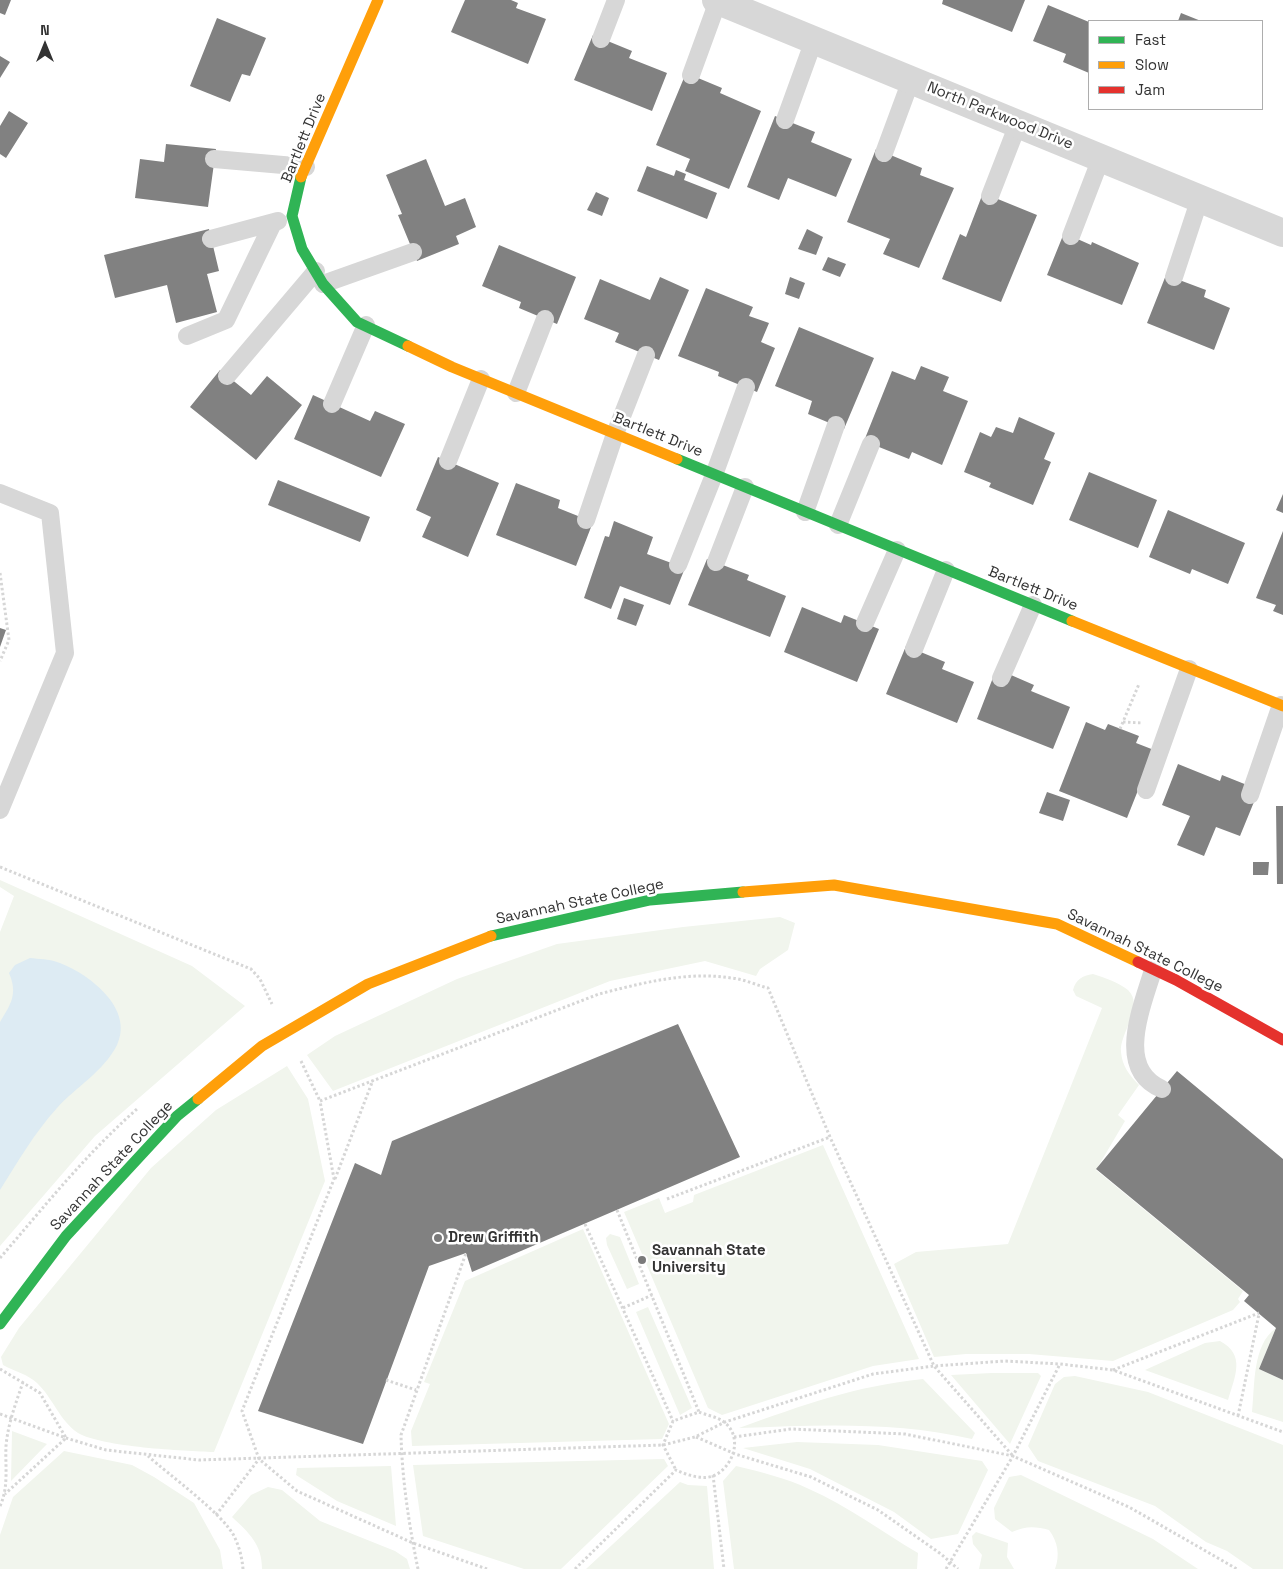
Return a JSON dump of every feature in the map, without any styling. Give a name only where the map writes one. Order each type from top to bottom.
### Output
[{"type":"street","name":"Bartlett Drive","points":[[378,0],[301,177],[292,216],[302,249],[319,278],[358,322],[481,378],[745,488],[1033,606],[1282,705]]},
{"type":"street","name":"North Parkwood Drive","points":[[717,0],[1283,233]]},
{"type":"street","name":"Savannah State College","points":[[0,1324],[66,1236],[177,1116],[262,1046],[368,984],[503,932],[650,900],[834,885],[1057,924],[1153,970],[1283,1040]]},
{"type":"lane","points":[[601,39],[616,0]]},
{"type":"lane","points":[[691,75],[717,0]]},
{"type":"lane","points":[[784,120],[814,40]]},
{"type":"lane","points":[[884,153],[911,80]]},
{"type":"lane","points":[[990,196],[1018,124]]},
{"type":"lane","points":[[1071,236],[1101,158]]},
{"type":"lane","points":[[214,160],[306,167]]},
{"type":"lane","points":[[1174,278],[1200,198]]},
{"type":"lane","points":[[211,239],[273,223],[292,216]]},
{"type":"lane","points":[[187,336],[226,320],[273,223]]},
{"type":"lane","points":[[227,376],[319,278],[413,252]]},
{"type":"lane","points":[[516,393],[545,319]]},
{"type":"lane","points":[[332,404],[366,326]]},
{"type":"lane","points":[[586,520],[615,434],[646,355]]},
{"type":"lane","points":[[448,461],[481,378]]},
{"type":"lane","points":[[678,565],[746,387]]},
{"type":"lane","points":[[805,512],[836,425]]},
{"type":"lane","points":[[838,525],[871,444]]},
{"type":"lane","points":[[716,562],[745,488]]},
{"type":"lane","points":[[0,493],[50,513],[65,653],[0,810]]},
{"type":"lane","points":[[865,623],[897,550]]},
{"type":"lane","points":[[914,649],[946,570]]},
{"type":"lane","points":[[1002,678],[1033,606]]},
{"type":"lane","points":[[1146,790],[1189,669]]},
{"type":"lane","points":[[1250,795],[1282,705]]},
{"type":"lane","points":[[1153,970],[1136,1027],[1136,1060],[1147,1078],[1162,1089]]},
{"type":"path","points":[[0,573],[9,640],[0,661]]},
{"type":"path","points":[[1120,729],[1152,654]]},
{"type":"path","points":[[0,867],[251,968],[260,979],[320,1101],[334,1179]]},
{"type":"path","points":[[320,1101],[599,994],[642,983],[687,976],[732,978],[768,988],[830,1137],[934,1366],[1013,1456]]},
{"type":"path","points":[[373,1080],[242,1411],[259,1458],[297,1491],[413,1543],[487,1569]]},
{"type":"path","points":[[667,1199],[830,1137]]},
{"type":"path","points":[[617,1210],[699,1412]]},
{"type":"path","points":[[585,1224],[673,1421],[663,1445]]},
{"type":"path","points":[[418,1569],[401,1455],[401,1435],[466,1253]]},
{"type":"path","points":[[623,1308],[652,1295]]},
{"type":"path","points":[[1112,1370],[1259,1313],[1238,1416]]},
{"type":"path","points":[[0,1414],[66,1438],[106,1450],[199,1460],[401,1455],[663,1445],[695,1436],[725,1422],[872,1374],[934,1366],[1005,1362],[1060,1364],[1112,1370],[1283,1432]]},
{"type":"path","points":[[946,1569],[1013,1456],[1060,1364]]},
{"type":"path","points":[[0,1369],[40,1393],[66,1438]]},
{"type":"path","points":[[386,1380],[416,1390]]},
{"type":"path","points":[[0,1506],[5,1494],[6,1446],[10,1418],[23,1382]]},
{"type":"path","points":[[663,1445],[676,1470],[686,1475],[713,1476],[726,1466],[734,1454],[734,1437],[725,1422],[699,1412],[673,1421]]},
{"type":"path","points":[[734,1437],[791,1429],[905,1434],[1013,1456],[1129,1506],[1237,1569]]},
{"type":"path","points":[[695,1436],[734,1454],[811,1477],[878,1510],[950,1561],[958,1569]]},
{"type":"path","points":[[5,1494],[66,1438]]},
{"type":"path","points":[[148,1456],[216,1515],[233,1534],[242,1555],[243,1569]]},
{"type":"path","points":[[216,1515],[259,1458]]},
{"type":"path","points":[[575,1569],[676,1470]]},
{"type":"path","points":[[713,1476],[724,1569]]},
{"type":"shaded area","points":[[0,880],[192,966],[245,1006],[95,1136],[0,1246],[0,932],[14,896],[0,887]]},
{"type":"shaded area","points":[[780,917],[795,923],[788,950],[760,969],[756,976],[705,961],[610,981],[333,1091],[307,1055],[335,1036],[457,979],[557,944],[683,927]]},
{"type":"shaded area","points":[[30,958],[57,962],[82,974],[94,983],[114,1005],[121,1031],[117,1045],[105,1063],[64,1100],[49,1117],[0,1190],[0,1022],[12,999],[13,987],[9,973],[15,965]]},
{"type":"shaded area","points":[[1093,974],[1120,985],[1128,990],[1132,997],[1134,1004],[1133,1012],[1121,1045],[1121,1052],[1127,1070],[1139,1085],[1118,1115],[1125,1121],[1096,1170],[1243,1291],[1238,1299],[1240,1302],[1233,1310],[1113,1361],[1029,1354],[966,1354],[934,1357],[894,1264],[916,1252],[1008,1244],[1102,1008],[1076,996],[1073,990],[1080,979]]},
{"type":"shaded area","points":[[287,1066],[308,1099],[325,1181],[214,1452],[124,1445],[105,1442],[78,1433],[66,1422],[43,1389],[34,1380],[3,1365],[1,1357],[19,1328],[151,1168],[216,1110]]},
{"type":"shaded area","points":[[823,1145],[919,1359],[873,1366],[722,1415],[708,1408],[624,1212],[659,1198],[665,1213],[693,1202],[694,1195]]},
{"type":"shaded area","points":[[583,1229],[669,1424],[662,1439],[412,1446],[411,1431],[430,1384],[424,1382],[465,1281]]},
{"type":"shaded area","points":[[610,1234],[620,1237],[639,1284],[627,1289],[607,1245],[606,1238]]},
{"type":"shaded area","points":[[648,1307],[692,1408],[680,1415],[636,1312]]},
{"type":"shaded area","points":[[1276,1328],[1259,1369],[1283,1380],[1283,1422],[1252,1412],[1256,1367],[1259,1355],[1268,1335]]},
{"type":"shaded area","points":[[1220,1341],[1228,1347],[1236,1359],[1235,1374],[1228,1400],[1145,1370],[1205,1343]]},
{"type":"shaded area","points":[[1038,1373],[1041,1376],[1010,1444],[951,1375]]},
{"type":"shaded area","points":[[1075,1376],[1148,1392],[1283,1445],[1283,1569],[1253,1569],[1227,1551],[1206,1542],[1155,1506],[1038,1461],[1028,1446],[1055,1384],[1064,1377]]},
{"type":"shaded area","points":[[923,1379],[975,1433],[972,1439],[914,1429],[885,1427],[827,1425],[739,1428],[829,1398],[875,1386]]},
{"type":"shaded area","points":[[12,1431],[47,1444],[11,1481]]},
{"type":"shaded area","points":[[797,1442],[878,1445],[982,1461],[988,1470],[958,1534],[931,1539],[894,1512],[810,1469],[743,1448]]},
{"type":"shaded area","points":[[64,1451],[132,1465],[194,1503],[220,1550],[223,1569],[0,1569],[0,1535],[13,1497]]},
{"type":"shaded area","points":[[664,1459],[668,1466],[561,1569],[524,1569],[423,1536],[413,1465]]},
{"type":"shaded area","points":[[391,1466],[396,1526],[337,1501],[296,1475],[297,1468]]},
{"type":"shaded area","points":[[736,1466],[791,1482],[837,1503],[918,1553],[917,1569],[734,1569],[723,1481]]},
{"type":"shaded area","points":[[1021,1475],[1153,1539],[1198,1569],[1055,1569],[1057,1549],[1049,1530],[1030,1527],[1012,1532],[995,1519],[994,1508],[1009,1477]]},
{"type":"shaded area","points":[[680,1482],[688,1485],[707,1486],[714,1569],[586,1569]]},
{"type":"shaded area","points":[[268,1487],[282,1490],[320,1521],[395,1551],[407,1559],[410,1569],[262,1569],[257,1546],[249,1534],[232,1517],[251,1495]]},
{"type":"shaded area","points":[[976,1532],[1008,1543],[1007,1557],[1014,1569],[979,1569],[982,1555],[973,1544],[972,1536]]},
{"type":"building","points":[[0,0],[11,0],[5,15],[0,13]]},
{"type":"building","points":[[465,0],[511,0],[518,3],[516,8],[546,19],[528,64],[451,32]]},
{"type":"building","points":[[943,0],[1025,0],[1012,32],[942,4]]},
{"type":"building","points":[[1048,5],[1088,22],[1088,73],[1063,62],[1066,54],[1033,41]]},
{"type":"building","points":[[1181,13],[1198,20],[1178,20]]},
{"type":"building","points":[[217,18],[266,38],[250,76],[242,74],[230,102],[190,86]]},
{"type":"building","points":[[593,35],[632,51],[629,58],[667,73],[652,111],[574,80]]},
{"type":"building","points":[[0,56],[10,62],[0,78]]},
{"type":"building","points":[[686,73],[722,88],[720,93],[761,111],[729,189],[685,171],[690,159],[656,145]]},
{"type":"building","points":[[9,111],[28,123],[6,158],[0,154],[0,126]]},
{"type":"building","points":[[775,116],[815,132],[811,142],[852,159],[836,197],[788,178],[779,200],[747,187]]},
{"type":"building","points":[[166,144],[216,149],[208,207],[135,198],[140,159],[164,162]]},
{"type":"building","points":[[876,149],[922,168],[920,175],[954,188],[919,268],[883,254],[890,239],[847,222]]},
{"type":"building","points":[[426,159],[445,206],[465,198],[476,227],[456,236],[459,244],[417,261],[398,215],[402,214],[386,175]]},
{"type":"building","points":[[647,166],[674,176],[676,170],[686,174],[684,180],[717,193],[707,219],[637,191]]},
{"type":"building","points":[[596,192],[609,198],[602,216],[587,210]]},
{"type":"building","points":[[983,193],[1037,215],[1001,302],[942,279],[960,234],[966,237]]},
{"type":"building","points":[[209,229],[219,271],[207,274],[217,312],[176,323],[167,285],[115,298],[104,255]]},
{"type":"building","points":[[807,229],[823,237],[816,255],[798,249]]},
{"type":"building","points":[[1064,233],[1091,245],[1092,242],[1139,263],[1122,305],[1047,275]]},
{"type":"building","points":[[499,245],[576,277],[557,324],[519,308],[521,302],[482,286]]},
{"type":"building","points":[[828,257],[846,264],[840,277],[822,270]]},
{"type":"building","points":[[1166,275],[1206,290],[1204,297],[1230,308],[1214,350],[1147,323]]},
{"type":"building","points":[[660,277],[689,290],[659,360],[615,342],[619,333],[584,319],[600,279],[650,300]]},
{"type":"building","points":[[790,277],[805,283],[799,299],[785,294]]},
{"type":"building","points":[[706,288],[753,307],[749,316],[769,323],[761,342],[775,348],[757,392],[718,376],[719,372],[678,356]]},
{"type":"building","points":[[799,327],[874,358],[844,429],[808,414],[812,401],[775,386]]},
{"type":"building","points":[[921,366],[949,377],[943,391],[968,401],[942,465],[912,452],[909,459],[864,441],[892,371],[915,380]]},
{"type":"building","points":[[220,370],[251,395],[267,376],[302,405],[256,460],[190,407]]},
{"type":"building","points":[[313,395],[370,421],[375,411],[405,424],[381,477],[294,439]]},
{"type":"building","points":[[1019,417],[1055,433],[1044,459],[1051,462],[1033,505],[989,487],[991,483],[964,472],[980,432],[991,437],[996,427],[1013,433]]},
{"type":"building","points":[[438,457],[499,483],[468,557],[422,537],[431,517],[416,510]]},
{"type":"building","points":[[1089,472],[1157,500],[1138,548],[1069,520]]},
{"type":"building","points":[[278,480],[370,517],[360,542],[268,505]]},
{"type":"building","points":[[516,483],[560,500],[558,508],[593,522],[576,566],[496,535]]},
{"type":"building","points":[[1283,494],[1283,513],[1276,510]]},
{"type":"building","points":[[1168,510],[1245,543],[1228,584],[1192,569],[1190,574],[1149,557]]},
{"type":"building","points":[[614,521],[653,537],[647,554],[685,568],[670,605],[620,586],[611,609],[584,598],[605,536],[609,537]]},
{"type":"building","points":[[1283,531],[1283,615],[1273,611],[1276,605],[1256,598]]},
{"type":"building","points":[[707,559],[749,575],[747,580],[786,596],[770,637],[688,605]]},
{"type":"building","points":[[624,598],[644,605],[636,626],[617,619]]},
{"type":"building","points":[[802,607],[841,623],[844,615],[879,629],[857,682],[784,652]]},
{"type":"building","points":[[0,628],[6,630],[0,647]]},
{"type":"building","points":[[906,646],[945,662],[942,669],[974,682],[957,723],[886,694]]},
{"type":"building","points":[[994,675],[1011,675],[1034,685],[1031,691],[1070,707],[1053,749],[977,719]]},
{"type":"building","points":[[1086,722],[1105,730],[1108,724],[1139,736],[1136,743],[1154,750],[1127,818],[1059,791]]},
{"type":"building","points":[[1178,764],[1220,781],[1222,775],[1247,785],[1256,797],[1240,836],[1216,827],[1204,856],[1177,845],[1190,816],[1162,805]]},
{"type":"building","points":[[1047,792],[1070,800],[1063,821],[1039,813]]},
{"type":"building","points":[[1276,806],[1283,806],[1283,884],[1277,884]]},
{"type":"building","points":[[1253,862],[1269,862],[1268,875],[1253,875]]},
{"type":"building","name":"Drew Griffith","points":[[678,1024],[740,1157],[472,1272],[466,1253],[429,1266],[363,1444],[258,1411],[355,1163],[381,1175],[392,1141]]},
{"type":"building","points":[[1177,1071],[1283,1159],[1283,1380],[1259,1369],[1276,1328],[1244,1301],[1249,1295],[1096,1169]]},
{"type":"traffic: fast","points":[[301,177],[292,216],[302,249],[323,284],[357,322],[408,346]]},
{"type":"traffic: fast","points":[[677,459],[1072,621]]},
{"type":"traffic: fast","points":[[491,936],[650,900],[743,892]]},
{"type":"traffic: fast","points":[[0,1324],[66,1236],[177,1116],[198,1099]]},
{"type":"traffic: slow","points":[[301,177],[378,0]]},
{"type":"traffic: slow","points":[[408,346],[452,367],[677,459]]},
{"type":"traffic: slow","points":[[1072,621],[1283,706]]},
{"type":"traffic: slow","points":[[743,892],[834,885],[1057,924],[1138,962]]},
{"type":"traffic: slow","points":[[198,1099],[262,1046],[368,984],[491,936]]},
{"type":"traffic: jam","points":[[1138,962],[1176,980],[1283,1040]]},
{"type":"place","name":"Drew Griffith","points":[[438,1238]]},
{"type":"place","name":"Savannah State University","points":[[642,1260]]}]
